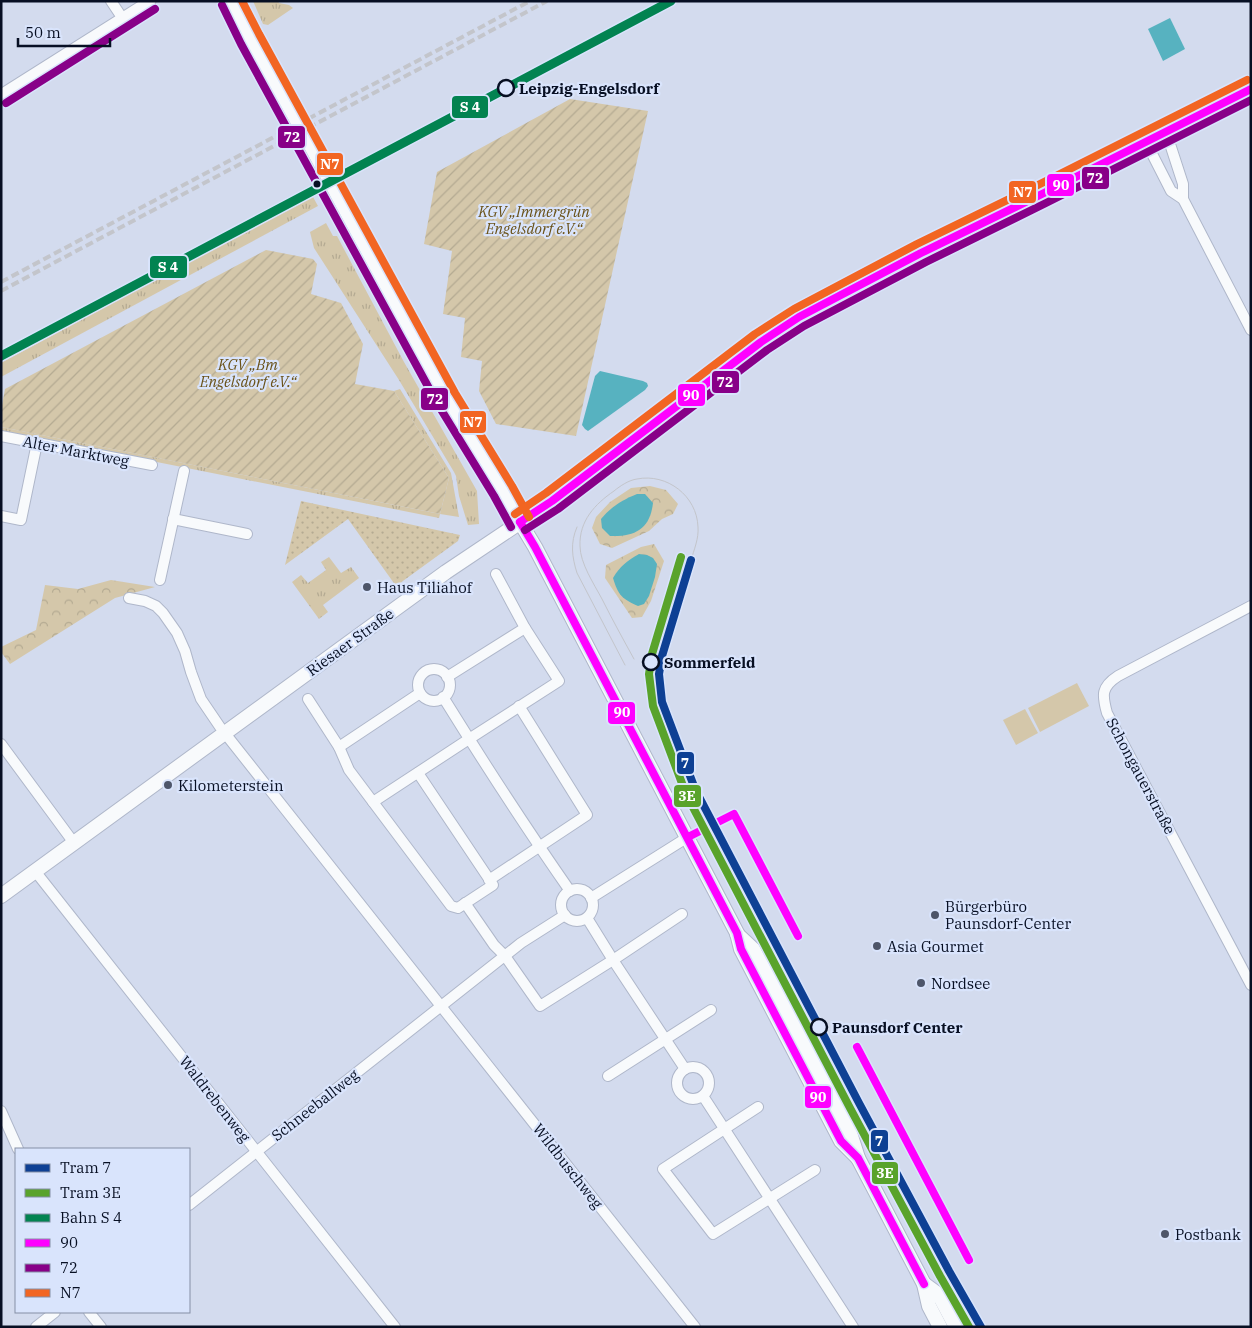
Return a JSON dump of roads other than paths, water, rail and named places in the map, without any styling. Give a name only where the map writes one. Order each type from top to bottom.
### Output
[{"type":"main road","name":"Riesaer Straße","points":[[1,896],[446,572],[560,495],[761,342],[799,317],[921,252],[1042,194],[1251,89]]},
{"type":"main road","points":[[520,522],[737,933],[753,949],[809,1053],[850,1132],[858,1158],[924,1284],[929,1306],[940,1327]]},
{"type":"main road","points":[[924,1284],[939,1294],[956,1327]]},
{"type":"street","points":[[111,1],[123,19]]},
{"type":"street","points":[[1,95],[150,1]]},
{"type":"street","points":[[232,1],[251,41],[446,398],[520,522]]},
{"type":"street","points":[[1164,133],[1171,147],[1183,184],[1183,199]]},
{"type":"street","points":[[1146,142],[1171,190],[1183,199],[1251,330]]},
{"type":"street","name":"Alter Marktweg","points":[[1,436],[152,465]]},
{"type":"street","points":[[1,516],[21,520],[36,443]]},
{"type":"street","points":[[160,580],[184,471]]},
{"type":"street","points":[[173,519],[247,534]]},
{"type":"street","points":[[373,802],[558,681],[524,628],[496,574]]},
{"type":"street","name":"Wildbuschweg","points":[[129,598],[145,601],[156,606],[163,613],[177,633],[185,651],[201,699],[220,727],[695,1327]]},
{"type":"street","name":"Schongauerstraße","points":[[1251,606],[1118,676],[1108,684],[1104,692],[1104,703],[1107,713],[1251,985]]},
{"type":"street","points":[[447,677],[524,628]]},
{"type":"street","points":[[438,670],[447,677],[449,688],[443,698],[431,701],[424,698],[420,693],[418,681],[426,671],[438,670]]},
{"type":"street","points":[[339,747],[420,693]]},
{"type":"street","points":[[443,698],[468,739],[570,892]]},
{"type":"street","points":[[308,699],[339,747],[349,770],[451,906],[458,908],[493,885],[418,773]]},
{"type":"street","points":[[489,880],[587,815],[519,706]]},
{"type":"street","points":[[1,744],[74,843]]},
{"type":"street","points":[[591,898],[688,837]]},
{"type":"street","name":"Waldrebenweg","points":[[35,871],[395,1327]]},
{"type":"street","points":[[582,890],[588,893],[591,898],[593,908],[587,918],[582,921],[576,921],[565,916],[562,902],[565,895],[582,890]]},
{"type":"street","points":[[465,903],[494,946],[505,956],[540,1006],[682,914]]},
{"type":"street","points":[[441,1005],[522,943],[565,916]]},
{"type":"street","points":[[587,918],[685,1069]]},
{"type":"street","name":"Schneeballweg","points":[[190,1204],[441,1005]]},
{"type":"street","points":[[608,1076],[711,1010]]},
{"type":"street","points":[[698,1068],[706,1075],[708,1086],[703,1096],[691,1099],[680,1093],[677,1080],[685,1069],[698,1068]]},
{"type":"street","points":[[703,1096],[853,1327]]},
{"type":"street","points":[[758,1107],[663,1169],[713,1234],[815,1170]]},
{"type":"street","points":[[1,1111],[18,1148]]},
{"type":"street","points":[[36,1327],[54,1313]]},
{"type":"street","points":[[90,1313],[101,1327]]},
{"type":"water","points":[[1170,18],[1185,49],[1163,61],[1148,29]]},
{"type":"water","points":[[600,371],[643,381],[648,386],[588,431],[582,425],[595,376]]},
{"type":"water","points":[[637,494],[645,494],[653,503],[649,519],[640,530],[634,533],[610,536],[602,528],[601,519],[617,504]]},
{"type":"water","points":[[639,554],[653,558],[657,564],[649,596],[644,604],[638,606],[621,596],[613,578],[624,564]]},
{"type":"tram line","points":[[634,659],[582,559],[580,537],[585,521],[601,502],[625,483],[648,478],[669,483],[686,497],[696,516],[698,531],[691,560]]},
{"type":"tram line","points":[[577,527],[572,550],[577,573],[625,665]]},
{"type":"tram line","name":"3E","points":[[681,557],[652,654],[649,674],[653,706],[686,794],[850,1108],[969,1327]]},
{"type":"tram line","name":"7","points":[[691,560],[662,656],[659,674],[662,702],[695,789],[859,1103],[981,1327]]},
{"type":"railway","points":[[1,282],[530,1]]},
{"type":"railway","points":[[1,291],[547,1]]},
{"type":"place","name":"Leipzig-Engelsdorf","points":[[506,88]]},
{"type":"place","name":"Haus Tiliahof","points":[[367,587]]},
{"type":"place","name":"Sommerfeld","points":[[651,662]]},
{"type":"place","name":"Kilometerstein","points":[[168,785]]},
{"type":"place","name":"Bürgerbüro Paunsdorf-Center","points":[[935,915]]},
{"type":"place","name":"Asia Gourmet","points":[[877,946]]},
{"type":"place","name":"Nordsee","points":[[921,983]]},
{"type":"place","name":"Paunsdorf Center","points":[[819,1027]]},
{"type":"place","name":"Postbank","points":[[1165,1234]]},
{"type":"park label","name":"KGV „Immergrün Engelsdorf e.V.“","points":[[534,220]]},
{"type":"park label","name":"KGV „Bm Engelsdorf e.V.“","points":[[248,372]]}]
